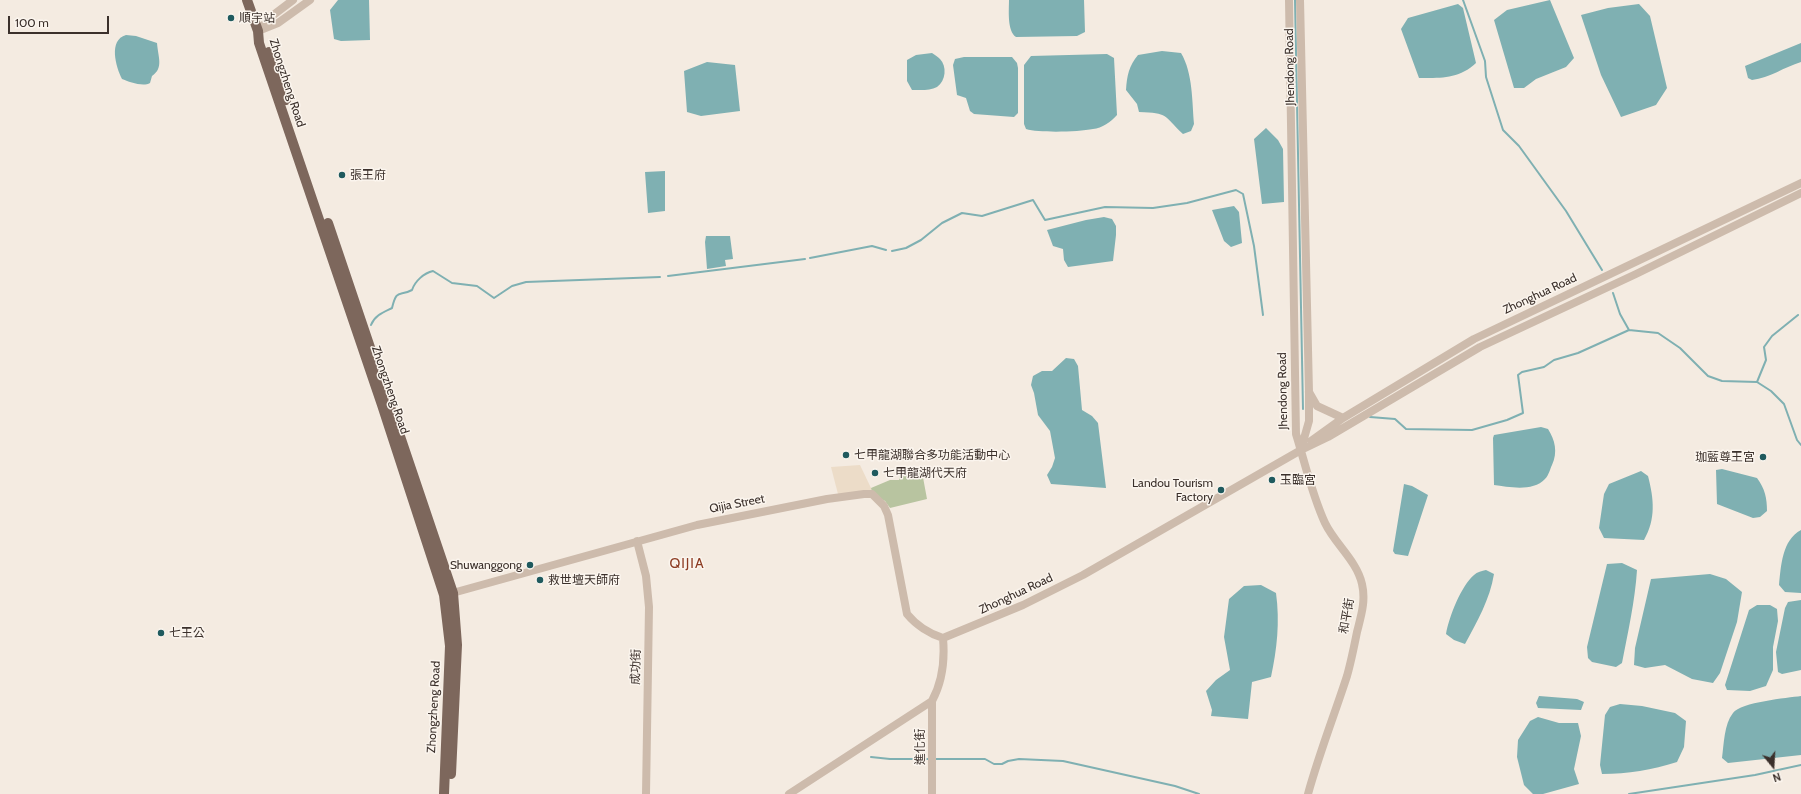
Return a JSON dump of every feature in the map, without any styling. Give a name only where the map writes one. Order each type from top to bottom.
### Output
[{"type":"main road","name":"Zhongzheng Road","points":[[247,0],[258,31],[259,43],[448,594],[458,645],[450,794]]},
{"type":"main road","name":"Zhongzheng Road","points":[[444,794],[450,646],[448,594]]},
{"type":"street","points":[[258,31],[272,16],[293,0]]},
{"type":"street","points":[[258,31],[278,23],[310,0]]},
{"type":"street","name":"Jhendong Road","points":[[1289,0],[1295,412],[1296,434],[1301,450]]},
{"type":"street","name":"Jhendong Road","points":[[1300,0],[1309,392],[1309,421],[1301,450]]},
{"type":"street","name":"Zhonghua Road","points":[[1301,450],[1343,418],[1474,339],[1801,183]]},
{"type":"street","name":"Zhonghua Road","points":[[943,638],[1010,610],[1082,575],[1301,450],[1328,437],[1480,347],[1636,274],[1801,193]]},
{"type":"street","points":[[1309,392],[1317,406],[1343,418]]},
{"type":"street","name":"和平街","points":[[1301,450],[1314,494],[1325,523],[1337,544],[1354,567],[1362,584],[1364,600],[1347,675],[1308,794]]},
{"type":"street","name":"Qijia Street","points":[[448,594],[719,520],[854,495],[872,494],[884,506],[888,515],[907,614],[912,620],[934,635],[943,638]]},
{"type":"street","name":"成功街","points":[[637,542],[646,576],[649,607],[646,794]]},
{"type":"street","points":[[789,794],[932,701],[938,689],[941,678],[944,654],[943,638]]},
{"type":"street","name":"進化街","points":[[932,701],[932,794]]},
{"type":"green space","points":[[922,472],[927,499],[890,508],[885,501],[872,494],[871,488],[890,480],[899,480],[900,473]]},
{"type":"shaded area","points":[[860,465],[871,488],[872,494],[839,498],[831,467]]},
{"type":"water","points":[[338,0],[369,0],[370,40],[341,41],[334,39],[330,10]]},
{"type":"water","points":[[1009,0],[1084,0],[1085,32],[1077,36],[1016,37],[1011,30],[1010,25]]},
{"type":"water","points":[[1550,0],[1574,58],[1566,67],[1536,79],[1524,88],[1514,88],[1494,20],[1507,10]]},
{"type":"water","points":[[1458,4],[1463,8],[1476,63],[1470,68],[1456,75],[1419,78],[1401,29],[1408,18]]},
{"type":"water","points":[[1639,4],[1650,16],[1667,88],[1656,105],[1621,117],[1601,75],[1581,15],[1608,8]]},
{"type":"water","points":[[126,35],[136,36],[157,43],[159,66],[156,73],[152,76],[150,83],[132,83],[122,79],[116,61],[115,48],[120,38]]},
{"type":"water","points":[[1801,43],[1801,62],[1759,79],[1752,80],[1748,78],[1745,66]]},
{"type":"water","points":[[1162,51],[1181,53],[1188,69],[1194,124],[1191,131],[1183,134],[1165,116],[1161,114],[1139,112],[1137,104],[1126,90],[1129,71],[1132,63],[1138,55]]},
{"type":"water","points":[[932,53],[940,59],[944,65],[944,77],[942,81],[937,87],[931,89],[912,90],[907,81],[907,60],[916,55]]},
{"type":"water","points":[[1107,54],[1114,58],[1117,115],[1115,118],[1103,126],[1086,130],[1049,132],[1026,129],[1024,124],[1024,65],[1031,56]]},
{"type":"water","points":[[964,57],[1012,57],[1017,63],[1018,113],[1014,117],[974,114],[970,111],[966,98],[957,95],[953,65],[955,59]]},
{"type":"water","points":[[707,62],[735,65],[740,111],[701,116],[687,112],[684,71]]},
{"type":"water","points":[[1266,128],[1278,140],[1283,149],[1284,202],[1262,204],[1254,139]]},
{"type":"water","points":[[665,171],[665,211],[648,213],[645,172]]},
{"type":"water","points":[[1234,206],[1239,212],[1242,243],[1231,247],[1224,241],[1212,210]]},
{"type":"water","points":[[1104,217],[1112,219],[1116,226],[1113,261],[1068,267],[1064,260],[1063,249],[1053,246],[1047,230]]},
{"type":"water","points":[[706,236],[730,236],[733,259],[725,260],[726,266],[707,269]]},
{"type":"water","points":[[1066,358],[1074,359],[1078,366],[1082,410],[1092,416],[1098,423],[1106,488],[1051,484],[1047,475],[1055,458],[1050,431],[1038,415],[1031,385],[1033,376],[1042,371],[1052,371]]},
{"type":"water","points":[[1541,427],[1548,429],[1555,446],[1554,460],[1546,477],[1540,483],[1528,487],[1521,488],[1494,485],[1494,435]]},
{"type":"water","points":[[1722,469],[1757,478],[1765,494],[1767,511],[1760,517],[1753,518],[1717,504],[1716,470]]},
{"type":"water","points":[[1641,471],[1648,476],[1653,501],[1651,524],[1644,540],[1604,538],[1599,528],[1604,494],[1609,484]]},
{"type":"water","points":[[1404,484],[1412,486],[1428,495],[1408,556],[1395,554],[1393,551]]},
{"type":"water","points":[[1801,530],[1801,593],[1785,592],[1779,585],[1784,554],[1790,540]]},
{"type":"water","points":[[1622,563],[1637,570],[1633,605],[1622,663],[1616,667],[1592,662],[1588,658],[1587,647],[1607,564]]},
{"type":"water","points":[[1486,570],[1494,574],[1482,610],[1465,644],[1454,640],[1446,634],[1456,602],[1469,580],[1477,573]]},
{"type":"water","points":[[1710,574],[1726,579],[1742,592],[1737,622],[1720,673],[1713,683],[1692,679],[1665,665],[1645,668],[1634,665],[1635,648],[1651,579]]},
{"type":"water","points":[[1261,585],[1276,593],[1278,614],[1277,635],[1271,677],[1252,682],[1248,719],[1211,716],[1212,710],[1206,691],[1216,680],[1230,670],[1224,637],[1229,599],[1244,586]]},
{"type":"water","points":[[1801,600],[1801,670],[1782,674],[1778,672],[1776,652],[1785,608],[1788,602]]},
{"type":"water","points":[[1757,605],[1770,605],[1777,609],[1778,621],[1773,647],[1773,670],[1766,686],[1750,691],[1727,690],[1725,685],[1749,610]]},
{"type":"water","points":[[1539,696],[1577,699],[1584,702],[1581,710],[1538,708],[1536,703]]},
{"type":"water","points":[[1801,696],[1801,755],[1728,763],[1722,758],[1728,723],[1733,713],[1738,709],[1754,703]]},
{"type":"water","points":[[1620,704],[1642,706],[1675,713],[1686,721],[1684,747],[1677,762],[1640,771],[1602,774],[1600,765],[1605,715],[1610,707]]},
{"type":"water","points":[[1538,717],[1559,723],[1578,723],[1581,736],[1574,769],[1579,784],[1543,794],[1533,794],[1524,785],[1517,757],[1518,740],[1530,721]]},
{"type":"waterway","points":[[1295,0],[1303,409]]},
{"type":"waterway","points":[[1463,0],[1485,61],[1486,77],[1503,130],[1519,146],[1566,211],[1602,270]]},
{"type":"waterway","points":[[892,251],[906,248],[921,240],[942,223],[962,213],[982,216],[1033,200],[1045,220],[1105,207],[1153,208],[1187,203],[1236,190],[1243,194],[1254,246],[1263,315]]},
{"type":"waterway","points":[[810,258],[872,246],[886,250]]},
{"type":"waterway","points":[[668,276],[805,259]]},
{"type":"waterway","points":[[371,325],[377,316],[392,308],[397,295],[412,290],[420,278],[433,271],[452,283],[477,286],[494,298],[512,286],[526,282],[660,277]]},
{"type":"waterway","points":[[1613,293],[1620,314],[1629,330],[1658,333],[1680,348],[1708,376],[1722,381],[1757,382],[1771,391],[1784,404],[1797,440],[1801,445]]},
{"type":"waterway","points":[[1757,382],[1766,360],[1764,347],[1772,336],[1798,315]]},
{"type":"waterway","points":[[1370,417],[1395,419],[1406,429],[1472,430],[1507,420],[1523,413],[1518,375],[1522,372],[1544,367],[1554,360],[1578,353],[1629,330]]},
{"type":"waterway","points":[[871,757],[890,759],[929,759]]},
{"type":"waterway","points":[[934,759],[985,759],[994,764],[1002,764],[1019,759],[1063,761],[1175,786],[1199,794]]},
{"type":"waterway","points":[[1629,794],[1755,775],[1801,765]]},
{"type":"place","name":"順宇站","points":[[231,18]]},
{"type":"place","name":"張王府","points":[[342,175]]},
{"type":"place","name":"七甲龍湖聯合多功能活動中心","points":[[846,455]]},
{"type":"place","name":"珈藍尊王宮","points":[[1763,457]]},
{"type":"place","name":"七甲龍湖代天府","points":[[875,473]]},
{"type":"place","name":"玉臨宮","points":[[1272,480]]},
{"type":"place","name":"Landou Tourism Factory","points":[[1221,490]]},
{"type":"place","name":"Shuwanggong","points":[[530,565]]},
{"type":"place","name":"救世壇天師府","points":[[540,580]]},
{"type":"place","name":"七王公","points":[[161,633]]},
{"type":"district","name":"QIJIA","points":[[687,564]]}]
